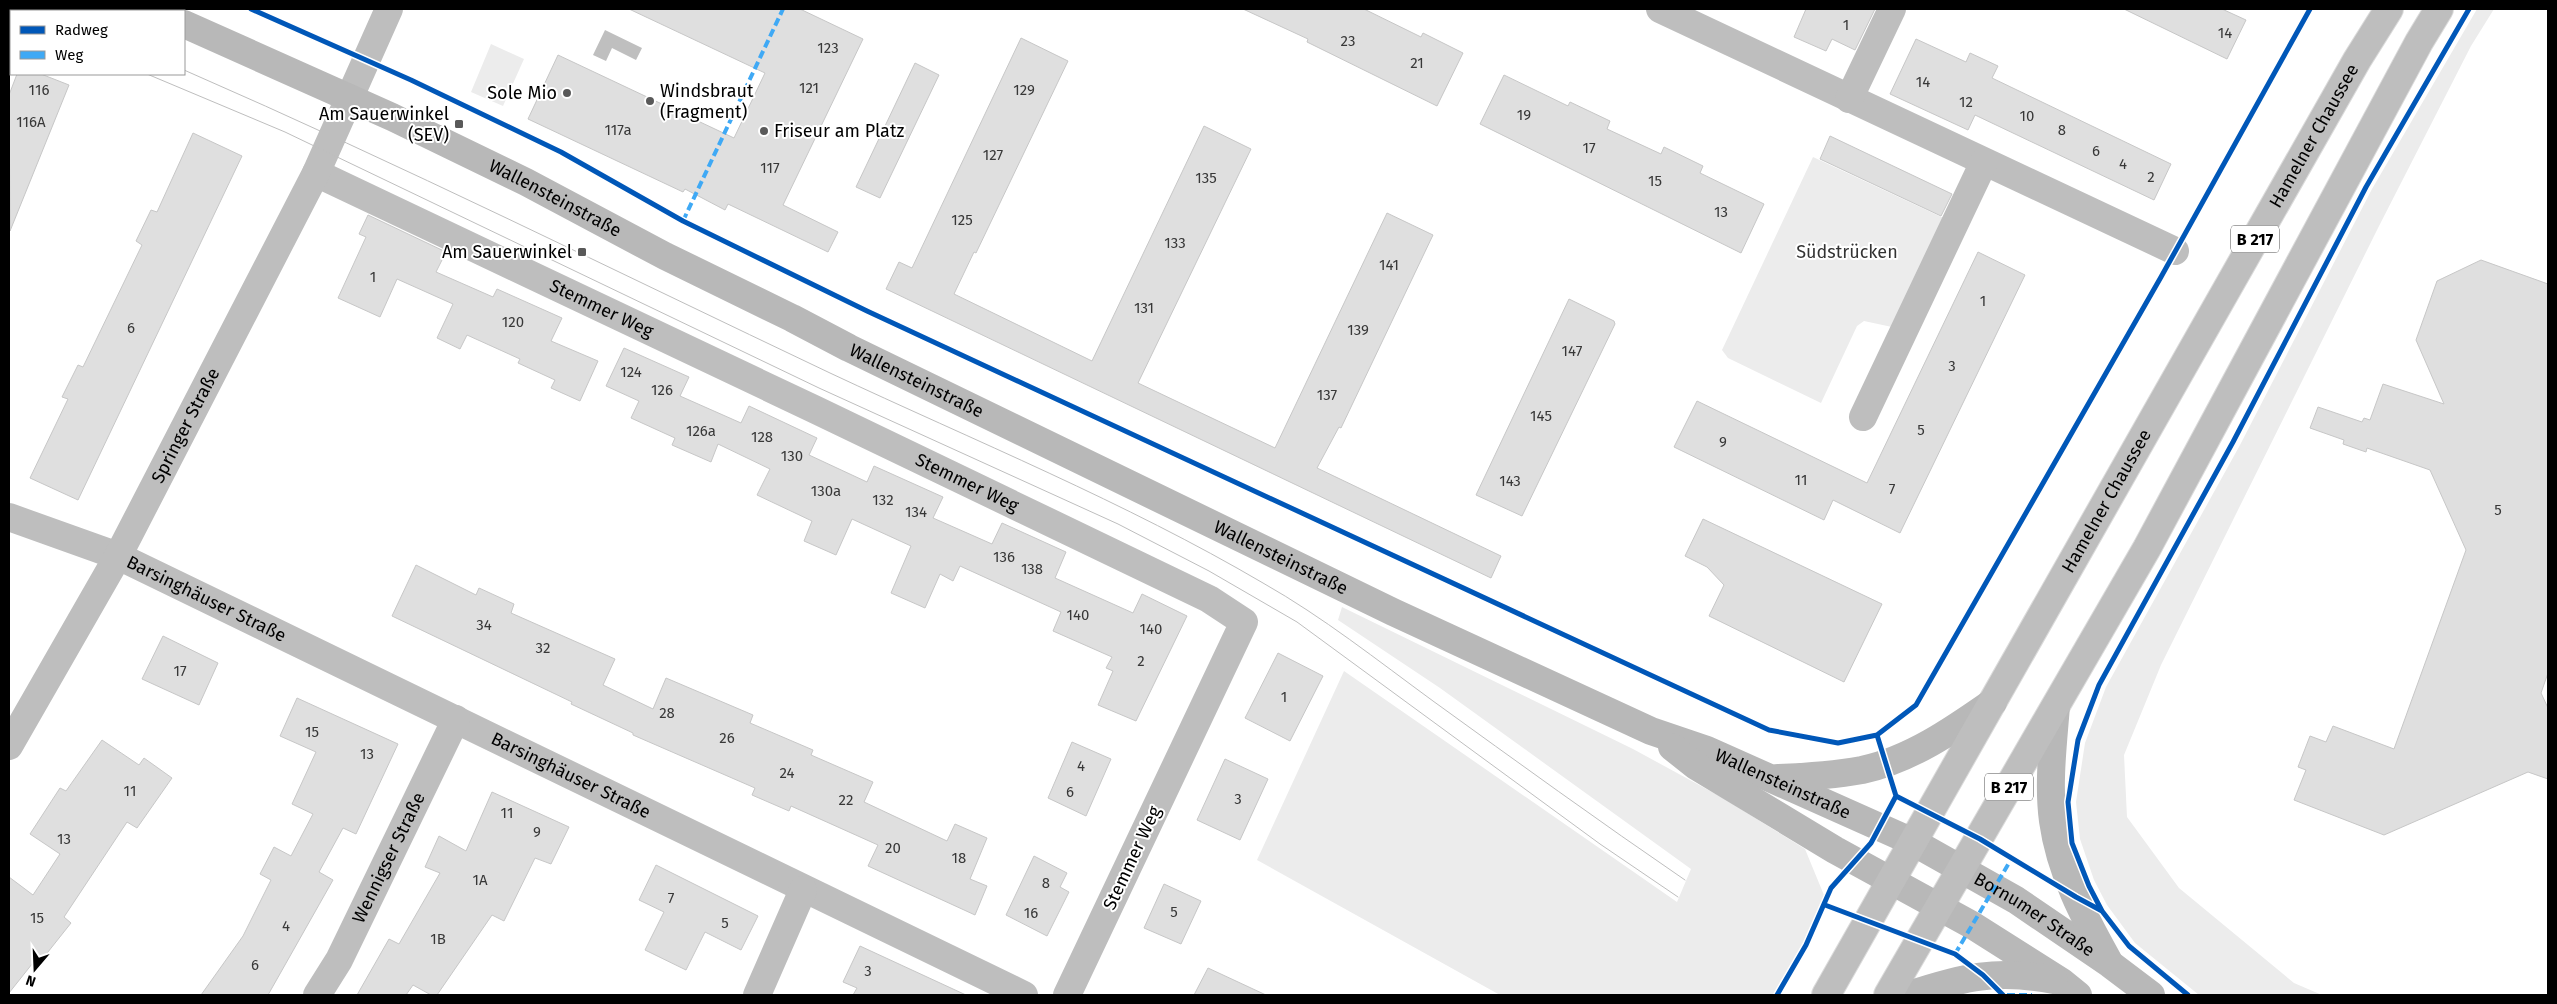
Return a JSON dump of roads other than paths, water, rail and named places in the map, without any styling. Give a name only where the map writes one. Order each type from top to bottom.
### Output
[{"type":"street","points":[[351,98],[389,9]]},
{"type":"street","points":[[1660,9],[2175,251]]},
{"type":"street","points":[[1849,99],[1892,9]]},
{"type":"street","name":"Hamelner Chaussee","points":[[1826,995],[2352,68],[2389,9]]},
{"type":"street","name":"B 217","points":[[1888,995],[2156,531],[2418,42],[2439,9]]},
{"type":"street","name":"Wallensteinstraße","points":[[185,24],[351,98],[526,182],[664,256],[849,348],[1393,612],[1651,731],[1707,750],[1913,842]]},
{"type":"street","name":"Springer Straße","points":[[9,746],[118,556],[316,173],[351,98]]},
{"type":"street","points":[[1863,417],[1984,162]]},
{"type":"street","name":"Stemmer Weg","points":[[316,173],[1209,599],[1244,622],[1067,995]]},
{"type":"street","name":"Barsinghäuser Straße","points":[[9,517],[118,556],[456,719],[802,890],[1024,995]]},
{"type":"street","points":[[1772,778],[1822,776],[1864,770],[1908,754],[1956,728],[1993,702]]},
{"type":"street","points":[[2056,706],[2052,769],[2053,820],[2061,862],[2076,897],[2110,964]]},
{"type":"street","name":"Wennigser Straße","points":[[317,995],[339,960],[456,719]]},
{"type":"street","name":"Wallensteinstraße","points":[[1651,731],[1696,766],[1835,850],[1891,881]]},
{"type":"street","name":"Bornumer Straße","points":[[1913,842],[2016,900],[2110,964],[2150,995]]},
{"type":"street","points":[[1891,881],[1987,934],[2070,989]]},
{"type":"street","points":[[758,995],[802,890]]},
{"type":"street","points":[[1909,995],[1983,975],[2023,974],[2070,989]]},
{"type":"tram line","points":[[185,70],[428,181],[830,373],[1049,473],[1211,554],[1285,596],[1328,624],[1558,791],[1685,880]]},
{"type":"tram line","points":[[149,75],[285,132],[819,388],[1118,524],[1209,571],[1297,622],[1600,844],[1678,897]]},
{"type":"place","name":"Sole Mio","points":[[567,93]]},
{"type":"place","name":"Windsbraut (Fragment)","points":[[650,101]]},
{"type":"place","name":"Am Sauerwinkel (SEV)","points":[[459,124]]},
{"type":"place","name":"Friseur am Platz","points":[[764,131]]},
{"type":"place","name":"Am Sauerwinkel","points":[[582,252]]},
{"type":"park label","name":"Südstrücken","points":[[1847,252]]}]
